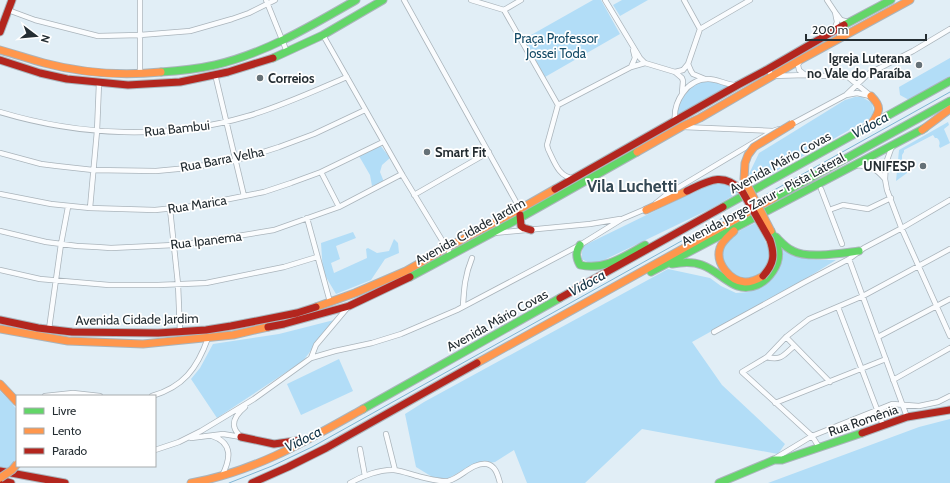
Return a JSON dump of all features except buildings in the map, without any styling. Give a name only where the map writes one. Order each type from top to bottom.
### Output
[{"type":"main road","points":[[0,32],[12,0]]},
{"type":"main road","points":[[0,50],[44,63],[96,72],[140,74],[185,70],[215,65],[283,40],[313,25],[356,0]]},
{"type":"main road","points":[[0,60],[72,80],[128,85],[180,82],[228,72],[271,59],[323,35],[383,0]]},
{"type":"main road","name":"Avenida Cidade Jardim","points":[[0,320],[38,328],[72,332],[180,332],[232,326],[286,315],[330,302],[406,271],[520,209],[768,69],[848,22],[891,0]]},
{"type":"main road","name":"Avenida Cidade Jardim","points":[[0,329],[68,341],[143,344],[233,335],[278,326],[349,306],[417,274],[520,218],[681,127],[700,118],[800,60],[910,0]]},
{"type":"main road","points":[[40,72],[44,63]]},
{"type":"main road","points":[[72,69],[72,80]]},
{"type":"main road","points":[[180,82],[185,75],[185,70]]},
{"type":"main road","name":"Avenida Mário Covas","points":[[191,483],[222,476],[250,467],[312,438],[870,125],[950,82]]},
{"type":"main road","points":[[870,125],[880,108],[871,96]]},
{"type":"main road","points":[[252,483],[326,448],[950,102]]},
{"type":"main road","points":[[922,130],[950,109]]},
{"type":"main road","name":"Avenida Jorge Zarur - Pista Lateral","points":[[651,272],[950,114]]},
{"type":"main road","points":[[615,287],[676,263],[689,262],[709,267],[729,283],[739,287],[750,287],[765,281],[774,270],[779,253],[771,231],[744,179],[745,163],[748,155],[754,147],[792,124]]},
{"type":"main road","points":[[646,210],[712,180],[728,180],[737,184],[770,240],[774,255],[773,262],[769,270],[763,276],[747,282],[739,281],[731,277],[724,270],[719,254],[720,248],[725,239],[748,220]]},
{"type":"main road","points":[[520,209],[520,226],[531,230]]},
{"type":"main road","points":[[580,245],[576,254],[580,265],[585,267],[599,266],[609,263],[669,233],[691,225]]},
{"type":"main road","points":[[771,231],[782,244],[790,250],[801,254],[810,256],[859,251]]},
{"type":"main road","points":[[37,336],[38,328]]},
{"type":"main road","points":[[0,384],[16,401]]},
{"type":"main road","name":"Rua Romênia","points":[[819,447],[907,417],[950,410]]},
{"type":"main road","points":[[241,437],[274,444],[312,438]]},
{"type":"main road","points":[[719,483],[774,460],[782,460],[819,447]]},
{"type":"main road","points":[[0,479],[16,465]]},
{"type":"main road","points":[[0,471],[65,483]]},
{"type":"main road","points":[[0,479],[11,483]]},
{"type":"street","points":[[140,0],[140,74]]},
{"type":"street","points":[[8,10],[35,20],[98,36],[140,35],[190,30],[232,19],[249,13],[268,2],[275,0]]},
{"type":"street","points":[[404,0],[520,209]]},
{"type":"street","points":[[471,0],[504,10],[558,105],[548,149],[559,171],[559,187]]},
{"type":"street","points":[[504,10],[521,0]]},
{"type":"street","points":[[606,0],[640,58],[645,63],[675,72],[682,78],[682,93],[675,110],[675,121]]},
{"type":"street","points":[[684,0],[700,29]]},
{"type":"street","points":[[675,72],[683,70],[688,64],[700,29],[750,0]]},
{"type":"street","points":[[827,0],[842,20],[848,22]]},
{"type":"street","points":[[268,2],[287,52]]},
{"type":"street","points":[[834,30],[837,22],[835,12]]},
{"type":"street","points":[[156,450],[179,442],[202,430],[254,399],[311,358],[402,334],[464,306],[580,245],[622,219],[646,210],[666,195],[773,131],[792,124],[846,95],[868,74],[950,29]]},
{"type":"street","points":[[323,35],[414,195],[451,255]]},
{"type":"street","points":[[631,67],[634,58],[632,46]]},
{"type":"street","points":[[800,60],[798,65],[799,70],[806,75]]},
{"type":"street","points":[[558,105],[631,67],[645,63]]},
{"type":"street","points":[[688,64],[694,74],[705,79],[738,85]]},
{"type":"street","points":[[768,69],[772,76],[806,75],[848,77],[868,74]]},
{"type":"street","points":[[215,74],[244,196]]},
{"type":"street","name":"Rua Bambui","points":[[0,112],[69,128],[97,131],[165,131],[194,128],[249,116],[278,106],[347,77]]},
{"type":"street","points":[[848,77],[871,96]]},
{"type":"street","points":[[682,93],[691,85],[705,79]]},
{"type":"street","points":[[90,208],[97,131],[99,82]]},
{"type":"street","points":[[846,95],[857,93],[871,96]]},
{"type":"street","name":"Rua Barra Velha","points":[[0,153],[41,164],[93,170],[156,171],[164,169],[188,168],[235,160],[254,155],[314,134],[365,110]]},
{"type":"street","points":[[700,118],[705,128]]},
{"type":"street","points":[[681,127],[773,131]]},
{"type":"street","name":"Rua Marica","points":[[0,194],[34,201],[90,208],[155,210],[194,206],[264,192],[291,183],[321,172],[384,142]]},
{"type":"street","points":[[896,142],[886,163],[885,178],[887,190],[902,228],[950,336]]},
{"type":"street","points":[[414,195],[489,152]]},
{"type":"street","points":[[854,165],[867,166],[877,170],[885,178]]},
{"type":"street","points":[[559,171],[569,178],[574,178]]},
{"type":"street","points":[[321,172],[339,207]]},
{"type":"street","name":"Rua Ipanema","points":[[0,231],[27,238],[61,244],[111,248],[201,242],[274,230],[339,207],[402,174]]},
{"type":"street","points":[[820,189],[842,244]]},
{"type":"street","points":[[829,210],[843,205],[868,209],[891,198]]},
{"type":"street","points":[[714,332],[849,259],[859,251],[950,200]]},
{"type":"street","points":[[49,329],[68,206]]},
{"type":"street","points":[[170,209],[178,284],[180,332]]},
{"type":"street","points":[[307,218],[330,302]]},
{"type":"street","points":[[489,234],[590,224],[622,219]]},
{"type":"street","points":[[794,346],[780,358],[775,359],[767,357],[786,337],[809,319],[863,296],[950,249]]},
{"type":"street","points":[[0,270],[40,279],[109,285],[158,285],[206,283],[284,267],[317,257]]},
{"type":"street","points":[[464,306],[464,283],[472,258]]},
{"type":"street","points":[[849,259],[907,417]]},
{"type":"street","points":[[878,336],[950,299]]},
{"type":"street","points":[[311,358],[316,345],[349,306]]},
{"type":"street","points":[[838,307],[883,425]]},
{"type":"street","points":[[786,337],[830,382]]},
{"type":"street","points":[[155,395],[170,389],[181,382],[189,374],[204,350],[208,338]]},
{"type":"street","points":[[198,339],[204,350]]},
{"type":"street","points":[[893,380],[950,348]]},
{"type":"street","name":"Rua Romênia","points":[[767,357],[742,372],[812,436],[819,447]]},
{"type":"street","points":[[775,403],[886,359]]},
{"type":"street","points":[[54,395],[73,393],[91,395]]},
{"type":"street","points":[[774,460],[812,436],[892,404],[919,406],[938,402],[950,396]]},
{"type":"street","points":[[241,437],[235,430],[235,418],[254,399]]},
{"type":"street","points":[[186,438],[223,434],[241,437]]},
{"type":"street","points":[[386,434],[395,470]]},
{"type":"street","points":[[211,435],[222,441],[228,450],[228,461],[222,476]]},
{"type":"street","points":[[360,449],[365,476]]},
{"type":"street","points":[[350,483],[365,476],[387,470],[395,470],[434,481],[446,481],[455,479],[472,468],[486,464],[494,468],[500,483]]},
{"type":"green space","name":"Praça Professor Jossei Toda","points":[[593,0],[601,0],[620,34],[545,77],[524,39]]},
{"type":"green space","points":[[622,0],[648,0],[620,16],[613,5]]},
{"type":"green space","points":[[950,58],[950,77],[909,100],[900,95],[899,87]]},
{"type":"green space","points":[[705,79],[732,85],[675,121],[675,110],[687,89]]},
{"type":"green space","points":[[855,97],[862,97],[872,103],[874,112],[869,119],[769,175],[760,173],[754,178],[749,174],[759,153],[845,100]]},
{"type":"green space","points":[[948,122],[949,125],[944,129],[950,143],[940,148],[939,140],[933,135],[904,150],[902,161],[911,166],[907,170],[907,173],[896,181],[899,150]]},
{"type":"green space","points":[[380,145],[390,158],[382,165],[380,172],[384,182],[372,186],[370,175],[359,156]]},
{"type":"green space","points":[[712,183],[730,185],[738,193],[710,209],[600,262],[590,263],[582,259],[583,246]]},
{"type":"green space","points":[[755,223],[763,237],[769,253],[765,268],[763,271],[750,278],[736,276],[730,272],[723,260],[725,245],[730,238],[742,229]]},
{"type":"green space","points":[[353,232],[356,238],[336,246],[340,259],[331,263],[334,273],[367,258],[366,249],[368,248],[377,253],[389,251],[394,239],[398,243],[399,253],[385,259],[371,280],[336,294],[323,272],[321,243]]},
{"type":"green space","points":[[781,248],[801,258],[836,260],[802,281],[692,342],[722,385],[785,444],[778,454],[642,429],[585,483],[527,483],[514,450],[495,462],[470,466],[449,478],[434,478],[416,467],[405,414],[424,402],[668,269],[710,278],[721,286],[736,293],[748,292],[763,286],[775,275],[780,261]]},
{"type":"green space","points":[[334,320],[303,361],[217,418],[191,379],[200,368],[213,344],[279,334]]},
{"type":"green space","points":[[339,359],[353,391],[301,415],[287,384]]},
{"type":"green space","points":[[0,391],[16,409],[16,460],[9,469],[0,467]]},
{"type":"green space","points":[[950,419],[950,483],[768,483],[919,427]]},
{"type":"waterway","name":"Vidoca","points":[[758,199],[950,92]]},
{"type":"waterway","name":"Vidoca","points":[[229,483],[272,466],[312,447],[746,205]]},
{"type":"traffic: fast","points":[[161,72],[188,70],[234,60],[288,38],[356,0]]},
{"type":"traffic: fast","points":[[273,58],[323,35],[383,0]]},
{"type":"traffic: fast","points":[[844,25],[891,0]]},
{"type":"traffic: fast","points":[[723,207],[950,81]]},
{"type":"traffic: fast","points":[[774,198],[950,101]]},
{"type":"traffic: fast","points":[[651,272],[925,128]]},
{"type":"traffic: fast","points":[[410,277],[520,218],[637,152]]},
{"type":"traffic: fast","points":[[672,264],[687,262],[694,263],[709,268],[735,285],[742,287],[757,285],[770,275],[778,261],[779,256],[776,241],[771,231]]},
{"type":"traffic: fast","points":[[776,237],[793,251],[807,255],[825,255],[859,251]]},
{"type":"traffic: fast","points":[[580,245],[577,253],[580,265],[589,266],[606,264],[622,258],[645,245]]},
{"type":"traffic: fast","points":[[363,409],[560,298]]},
{"type":"traffic: fast","points":[[719,483],[774,460],[782,460],[862,433]]},
{"type":"traffic: slow","points":[[637,152],[910,0]]},
{"type":"traffic: slow","points":[[0,50],[44,63],[87,71],[117,74],[161,72]]},
{"type":"traffic: slow","points":[[871,96],[877,103],[879,109],[872,123]]},
{"type":"traffic: slow","points":[[922,130],[950,109]]},
{"type":"traffic: slow","points":[[771,231],[744,179],[745,163],[748,155],[754,147],[792,124]]},
{"type":"traffic: slow","points":[[316,307],[355,293],[406,271],[555,189]]},
{"type":"traffic: slow","points":[[646,210],[687,191]]},
{"type":"traffic: slow","points":[[477,363],[774,198]]},
{"type":"traffic: slow","points":[[734,231],[724,241],[720,248],[720,260],[725,270],[729,275],[739,281],[745,282],[763,276]]},
{"type":"traffic: slow","points":[[0,329],[68,341],[143,344],[233,335],[268,327]]},
{"type":"traffic: slow","points":[[0,384],[16,401]]},
{"type":"traffic: slow","points":[[191,483],[237,471],[280,454],[363,409]]},
{"type":"traffic: slow","points":[[0,478],[12,470],[16,465]]},
{"type":"traffic: jam","points":[[0,32],[12,0]]},
{"type":"traffic: jam","points":[[555,189],[844,25]]},
{"type":"traffic: jam","points":[[0,60],[40,73],[67,79],[128,85],[180,82],[228,72],[273,58]]},
{"type":"traffic: jam","points":[[687,191],[709,181],[715,180],[728,181],[742,191],[772,245],[773,255],[771,263],[767,272],[763,276]]},
{"type":"traffic: jam","points":[[560,298],[723,207]]},
{"type":"traffic: jam","points":[[520,215],[521,226],[531,230]]},
{"type":"traffic: jam","points":[[268,327],[349,306],[410,277]]},
{"type":"traffic: jam","points":[[0,320],[38,328],[72,332],[158,333],[206,330],[231,326],[297,313],[316,307]]},
{"type":"traffic: jam","points":[[252,483],[326,448],[477,363]]},
{"type":"traffic: jam","points":[[862,433],[907,417],[950,410]]},
{"type":"traffic: jam","points":[[241,437],[274,444],[302,440]]},
{"type":"traffic: jam","points":[[0,471],[65,483]]},
{"type":"traffic: jam","points":[[0,480],[11,483]]},
{"type":"place","name":"Igreja Luterana no Vale do Paraíba","points":[[919,65]]},
{"type":"place","name":"Correios","points":[[260,78]]},
{"type":"place","name":"Smart Fit","points":[[427,152]]},
{"type":"place","name":"UNIFESP","points":[[923,166]]},
{"type":"district","name":"Vila Luchetti","points":[[632,186]]}]
